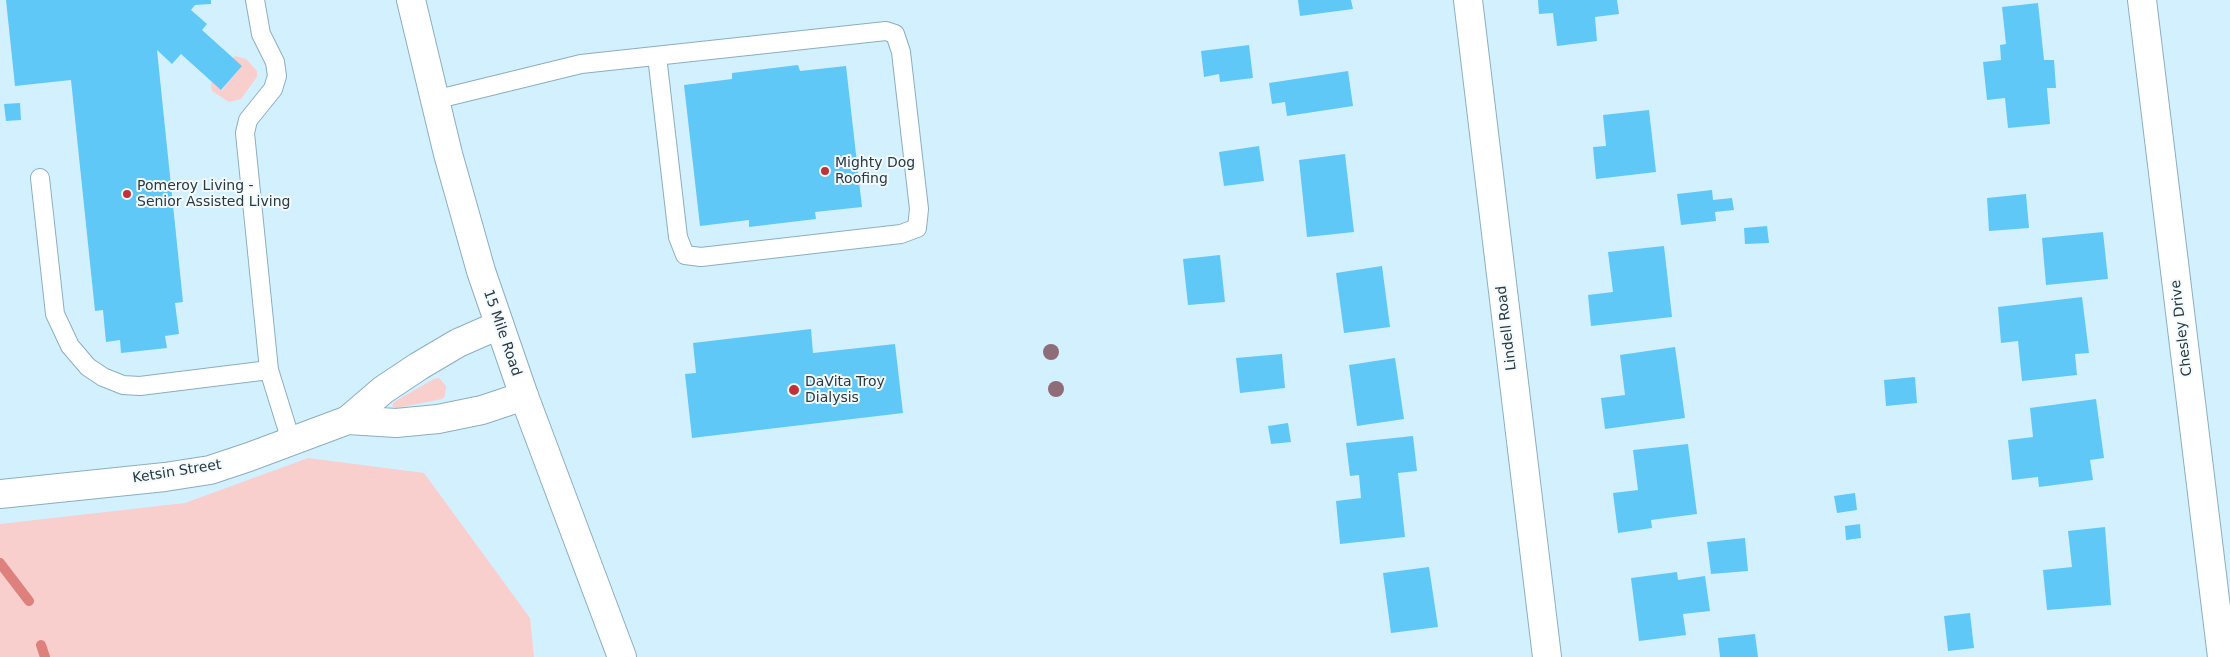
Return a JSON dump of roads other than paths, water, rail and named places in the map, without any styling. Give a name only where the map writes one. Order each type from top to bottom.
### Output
[{"type":"street","name":"15 Mile Road","points":[[411,0],[462,208],[499,325],[622,657]]},
{"type":"street","name":"Lindell Road","points":[[1468,0],[1547,657]]},
{"type":"street","name":"Chesley Drive","points":[[2142,0],[2222,657]]},
{"type":"street","name":"Ketsin Street","points":[[0,494],[210,470],[348,420],[383,390],[419,366],[458,343],[499,325]]},
{"type":"street","name":"Ketsin Street","points":[[348,420],[396,423],[438,419],[482,410],[524,396]]},
{"type":"lane","points":[[255,0],[261,34],[274,62],[277,76],[274,89],[252,112],[245,128],[270,370],[291,441]]},
{"type":"lane","points":[[434,100],[581,64],[878,31],[894,34],[901,52],[908,111],[919,209],[917,228],[901,234],[701,257],[685,255],[678,237],[657,56]]},
{"type":"lane","points":[[40,178],[55,314],[70,346],[88,367],[110,380],[122,384],[140,386],[270,370]]},
{"type":"waterway","points":[[0,563],[29,601]]},
{"type":"waterway","points":[[41,645],[45,657]]},
{"type":"place","name":"Mighty Dog Roofing","points":[[825,171]]},
{"type":"place","name":"Pomeroy Living - Senior Assisted Living","points":[[127,194]]},
{"type":"place","name":"DaVita Troy Dialysis","points":[[794,390]]}]
